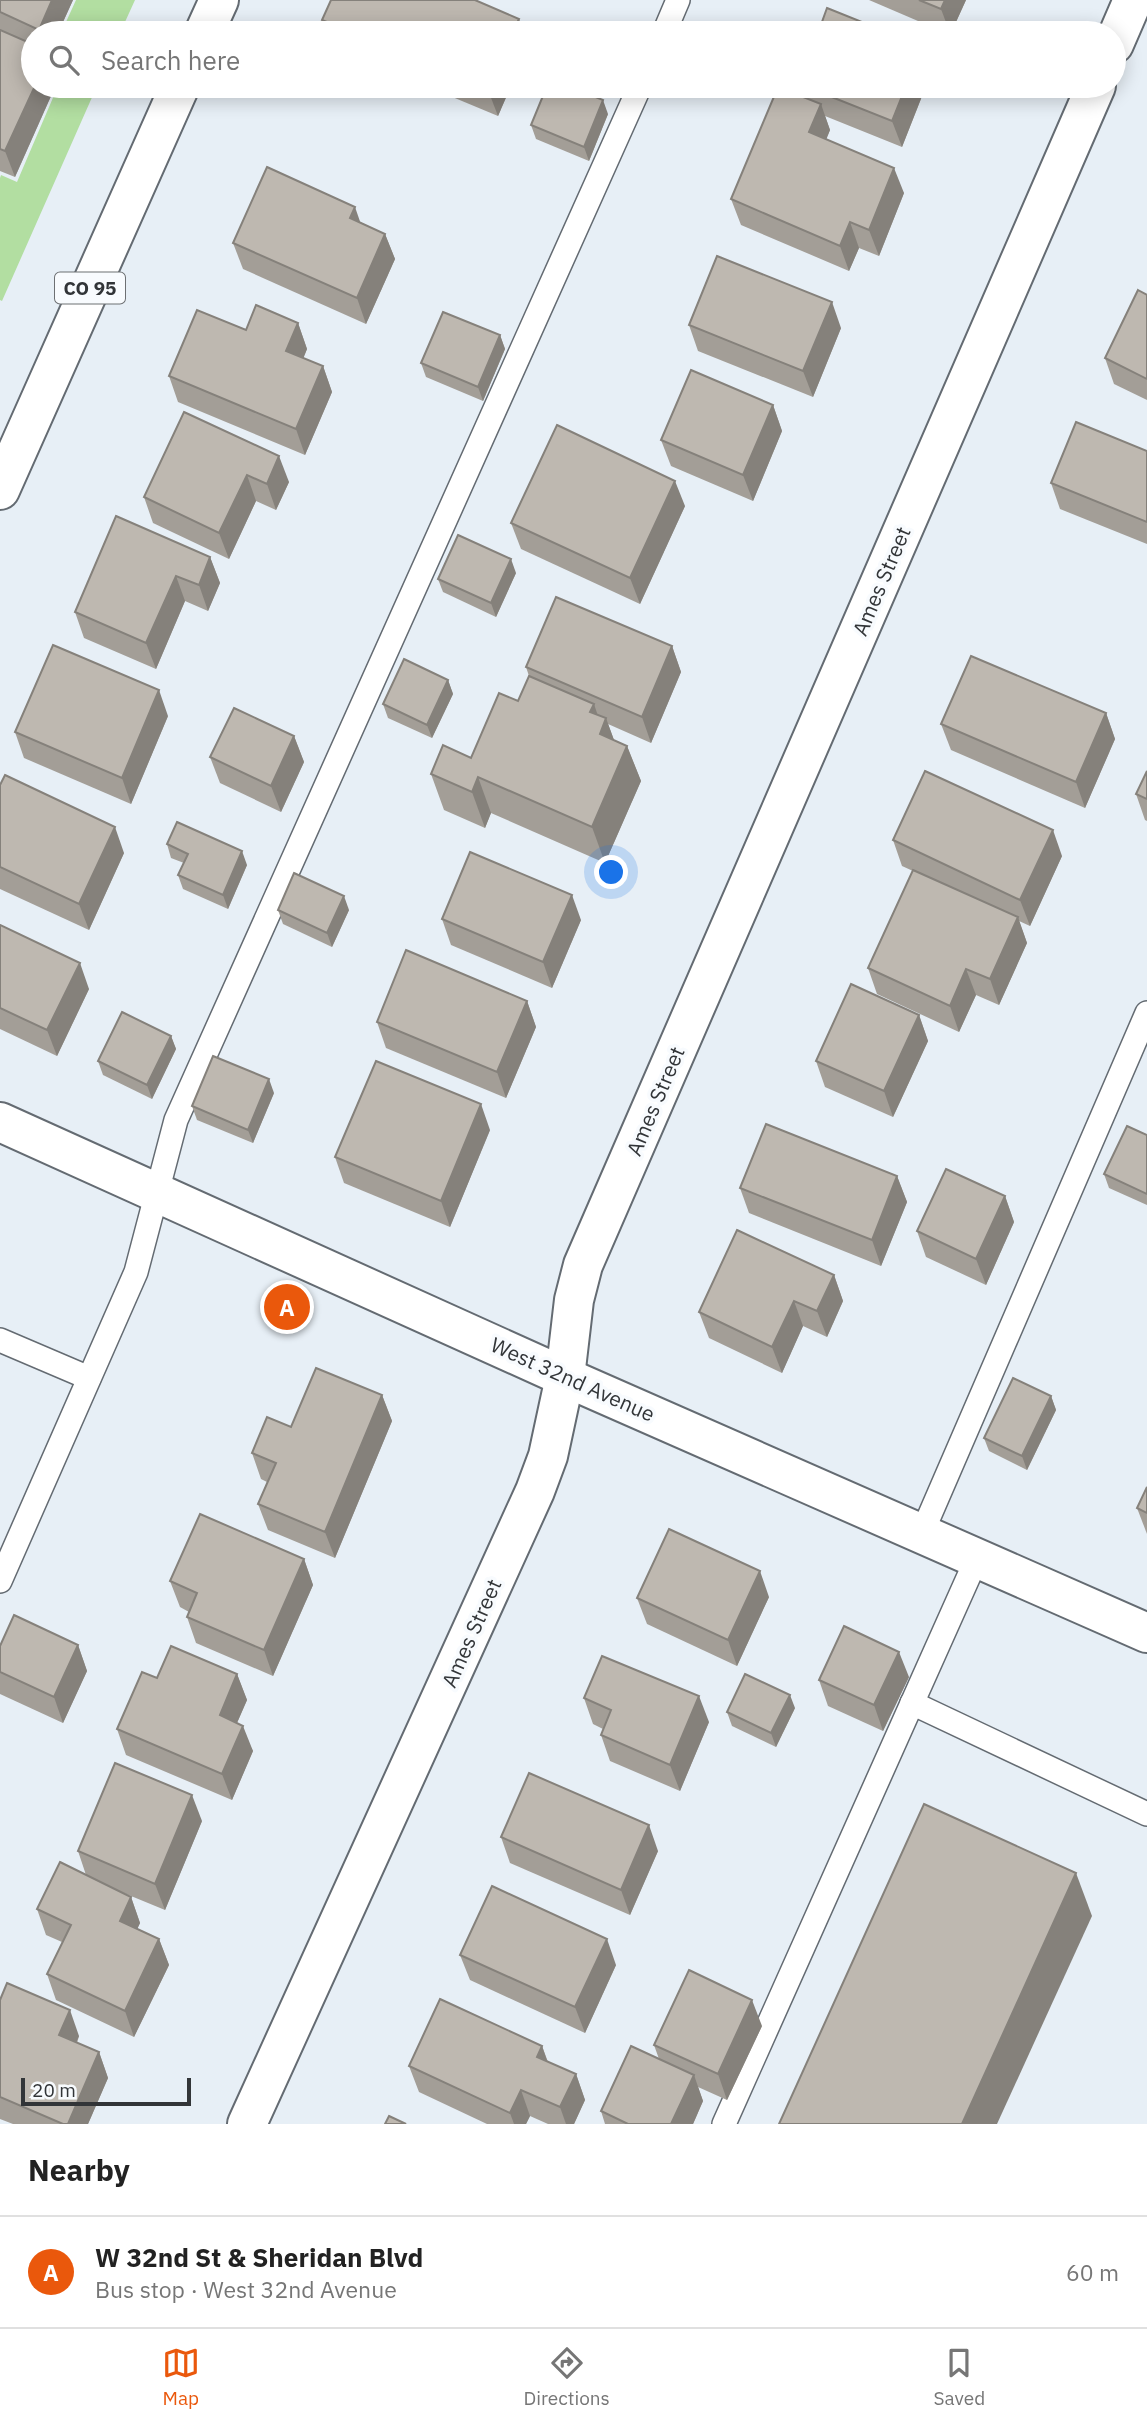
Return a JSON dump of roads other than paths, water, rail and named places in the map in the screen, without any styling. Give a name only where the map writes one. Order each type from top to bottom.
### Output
[{"type":"street","points":[[209,21],[219,0]]},
{"type":"street","points":[[1124,21],[1133,0]]},
{"type":"street","name":"CO 95","points":[[0,490],[175,98]]},
{"type":"street","name":"Ames Street","points":[[247,2124],[535,1492],[548,1456],[565,1377],[574,1300],[583,1265],[1091,98]]},
{"type":"street","name":"West 32nd Avenue","points":[[0,1122],[565,1377],[1147,1633]]},
{"type":"lane","points":[[668,21],[678,0]]},
{"type":"lane","points":[[0,1581],[135,1272],[176,1120],[635,98]]},
{"type":"lane","points":[[922,1533],[1147,1013]]},
{"type":"lane","points":[[0,1340],[89,1378]]},
{"type":"lane","points":[[724,2124],[977,1558]]},
{"type":"lane","points":[[912,1703],[1147,1814]]},
{"type":"place","name":"W 32nd St & Sheridan Blvd","points":[[287,1307]]}]
